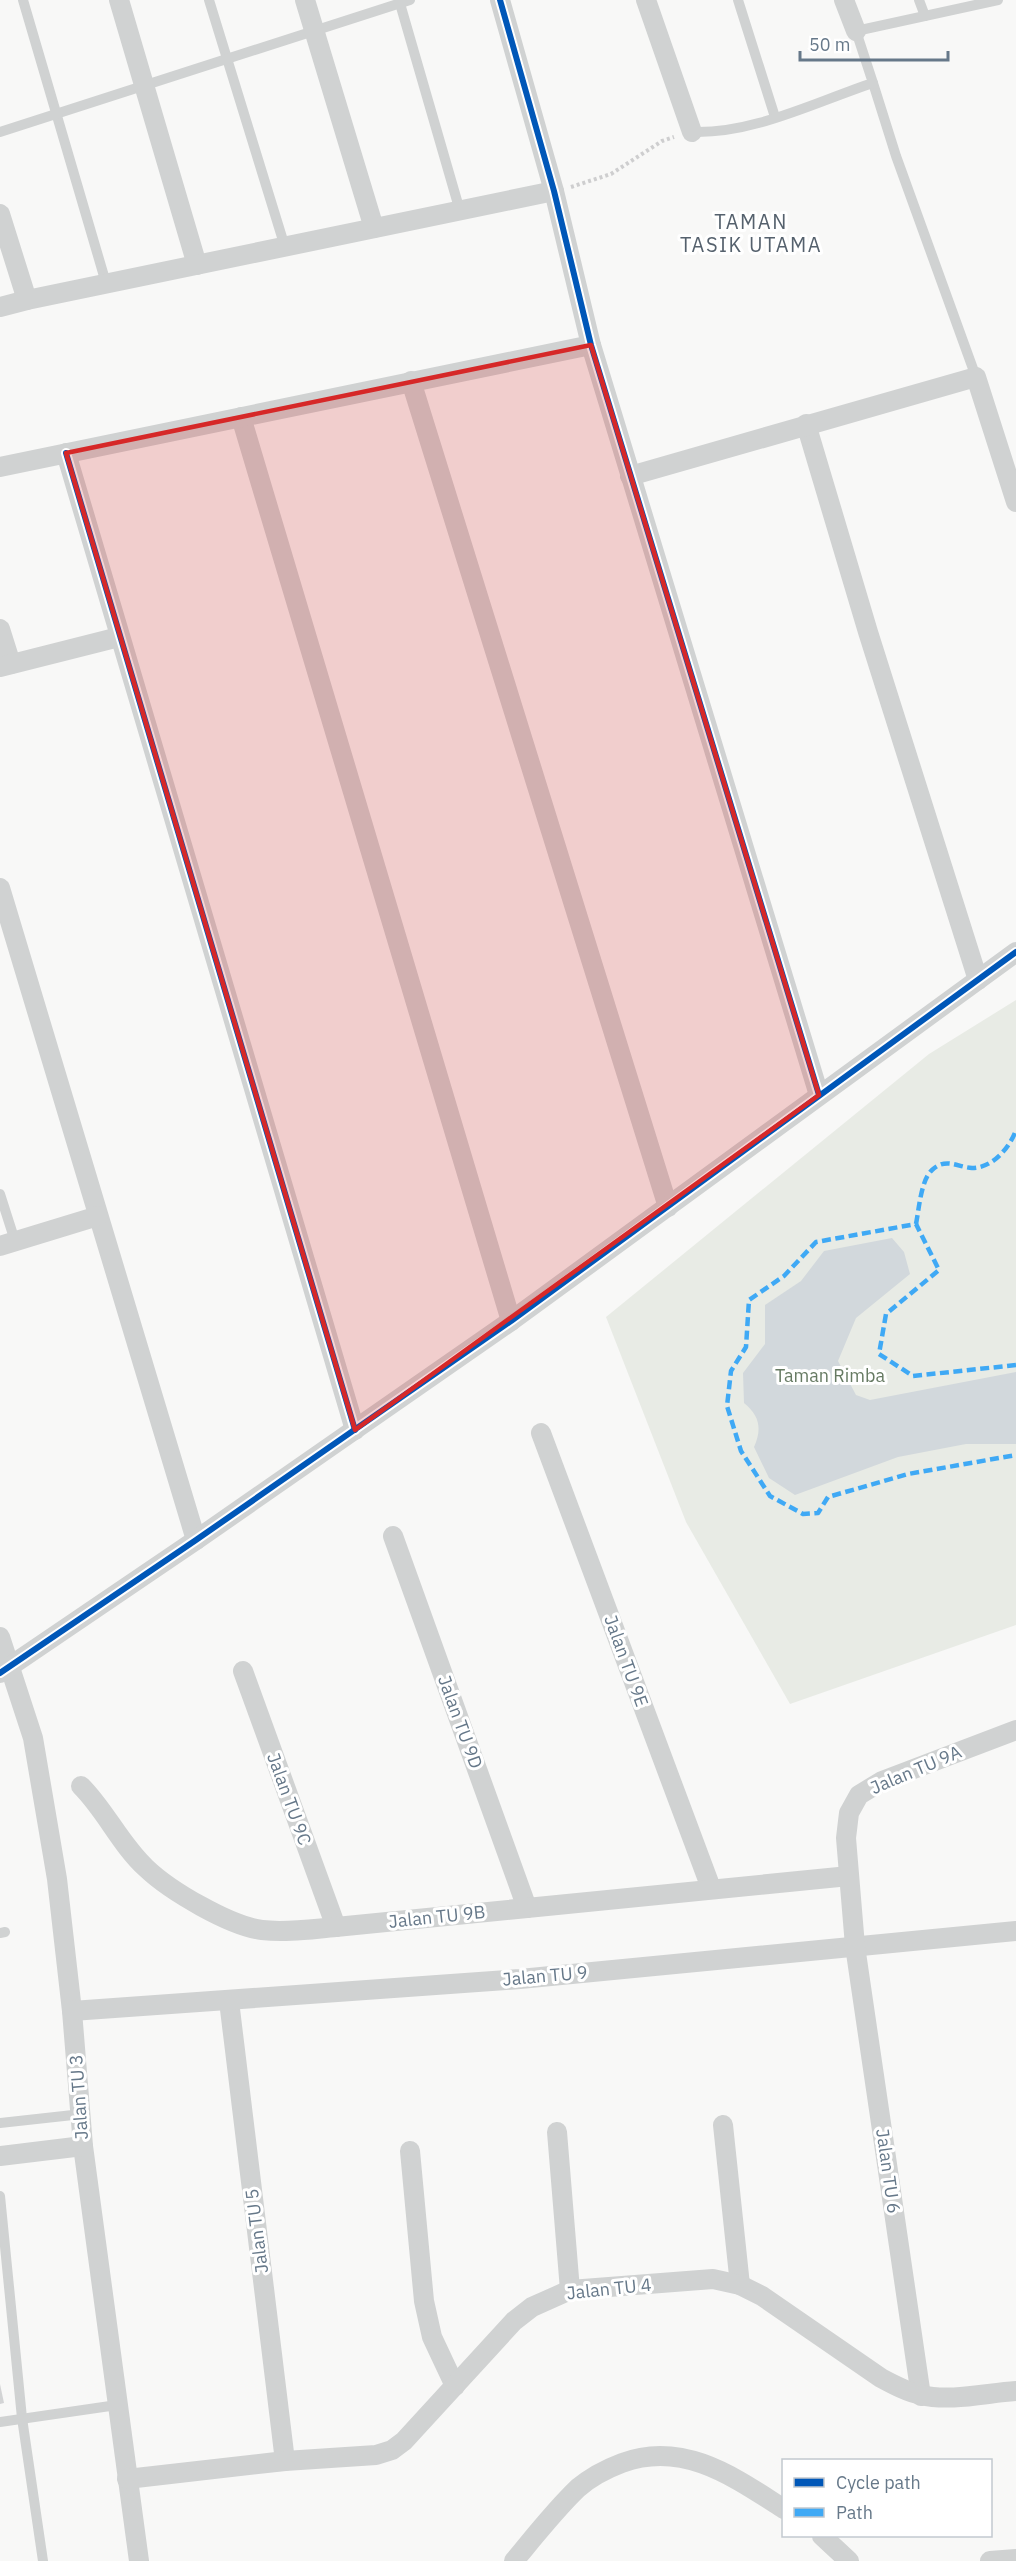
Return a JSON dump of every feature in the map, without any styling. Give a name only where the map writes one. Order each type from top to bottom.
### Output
[{"type":"street","points":[[118,0],[197,264]]},
{"type":"street","points":[[305,0],[374,228]]},
{"type":"street","points":[[500,0],[554,191],[591,345],[819,1095]]},
{"type":"street","points":[[646,0],[692,132]]},
{"type":"street","points":[[844,0],[856,31]]},
{"type":"street","points":[[0,307],[554,191]]},
{"type":"street","points":[[0,214],[27,300]]},
{"type":"street","points":[[0,467],[591,345]]},
{"type":"street","points":[[630,476],[976,377],[1016,502]]},
{"type":"street","points":[[411,381],[668,1207]]},
{"type":"street","points":[[241,417],[511,1321]]},
{"type":"street","points":[[806,424],[868,632],[978,980]]},
{"type":"street","points":[[66,453],[355,1430]]},
{"type":"street","points":[[0,629],[6,665],[119,637]]},
{"type":"street","points":[[0,888],[7,935],[98,1216],[196,1540]]},
{"type":"street","points":[[5,1669],[196,1540],[511,1321],[1016,952]]},
{"type":"street","points":[[8,1244],[98,1216]]},
{"type":"street","name":"Jalan TU 9E","points":[[541,1433],[711,1888]]},
{"type":"street","name":"Jalan TU 9D","points":[[393,1536],[527,1908]]},
{"type":"street","name":"Jalan TU 3","points":[[0,1637],[5,1669],[33,1738],[57,1879],[72,2011],[83,2146],[139,2561]]},
{"type":"street","name":"Jalan TU 9C","points":[[243,1671],[336,1927]]},
{"type":"street","name":"Jalan TU 9A","points":[[855,1946],[847,1830],[849,1813],[859,1795],[882,1781],[1016,1730]]},
{"type":"street","name":"Jalan TU 9B","points":[[81,1786],[96,1801],[122,1840],[147,1869],[183,1895],[233,1922],[262,1930],[336,1927],[849,1875]]},
{"type":"street","name":"Jalan TU 9","points":[[72,2011],[520,1979],[1016,1931]]},
{"type":"street","name":"Jalan TU 6","points":[[855,1946],[921,2396]]},
{"type":"street","name":"Jalan TU 5","points":[[230,2001],[285,2461]]},
{"type":"street","points":[[723,2125],[740,2285]]},
{"type":"street","points":[[557,2132],[570,2290]]},
{"type":"street","points":[[0,2156],[83,2146]]},
{"type":"street","points":[[410,2151],[424,2301],[432,2337],[455,2386]]},
{"type":"street","name":"Jalan TU 4","points":[[127,2479],[285,2461],[376,2455],[392,2450],[404,2441],[514,2320],[532,2307],[570,2290],[713,2279],[740,2285],[762,2296],[901,2389],[921,2396],[941,2398],[1016,2391]]},
{"type":"street","points":[[514,2561],[579,2488],[605,2469],[658,2454],[702,2463],[742,2482],[782,2508]]},
{"type":"street","points":[[824,2537],[849,2561]]},
{"type":"street","points":[[990,2561],[1016,2559]]},
{"type":"lane","points":[[23,0],[106,283]]},
{"type":"lane","points":[[209,0],[285,247]]},
{"type":"lane","points":[[738,0],[774,117]]},
{"type":"lane","points":[[919,0],[925,16]]},
{"type":"lane","points":[[976,377],[896,156],[856,31],[998,0]]},
{"type":"lane","points":[[0,132],[403,1],[460,211]]},
{"type":"lane","points":[[692,132],[717,133],[774,117],[873,83]]},
{"type":"lane","points":[[0,1194],[8,1244]]},
{"type":"lane","points":[[0,2123],[82,2114]]},
{"type":"lane","points":[[0,2196],[22,2418],[43,2561]]},
{"type":"lane","points":[[0,2422],[117,2404]]},
{"type":"path","points":[[554,191],[611,174],[662,141],[692,132]]},
{"type":"highlighted area","points":[[591,345],[819,1095],[355,1430],[66,453]]},
{"type":"green space","name":"Taman Rimba","points":[[1016,1000],[1016,1625],[790,1704],[686,1522],[606,1317],[929,1054]]},
{"type":"shaded area","points":[[892,1238],[904,1252],[910,1274],[856,1318],[838,1361],[856,1395],[870,1400],[1016,1372],[1016,1444],[966,1444],[898,1457],[795,1495],[769,1478],[754,1447],[759,1429],[758,1423],[744,1403],[743,1373],[765,1344],[765,1305],[801,1281],[824,1251]]},
{"type":"building","points":[[0,2384],[4,2403],[0,2404]]},
{"type":"marked path","points":[[916,1224],[925,1181],[932,1170],[947,1163],[972,1168],[987,1164],[1000,1155],[1010,1143],[1016,1130]]},
{"type":"marked path","points":[[1016,1365],[913,1376],[879,1354],[886,1314],[939,1270],[916,1224],[816,1242],[784,1276],[749,1300],[746,1347],[731,1371],[727,1406],[741,1451],[770,1496],[803,1514],[818,1513],[828,1497],[908,1474],[1016,1455]]},
{"type":"cycle path","points":[[500,0],[554,191],[591,345],[819,1095]]},
{"type":"cycle path","points":[[66,453],[355,1430]]},
{"type":"cycle path","points":[[0,1673],[511,1321],[1016,952]]},
{"type":"district","name":"TAMAN TASIK UTAMA","points":[[751,234]]}]
